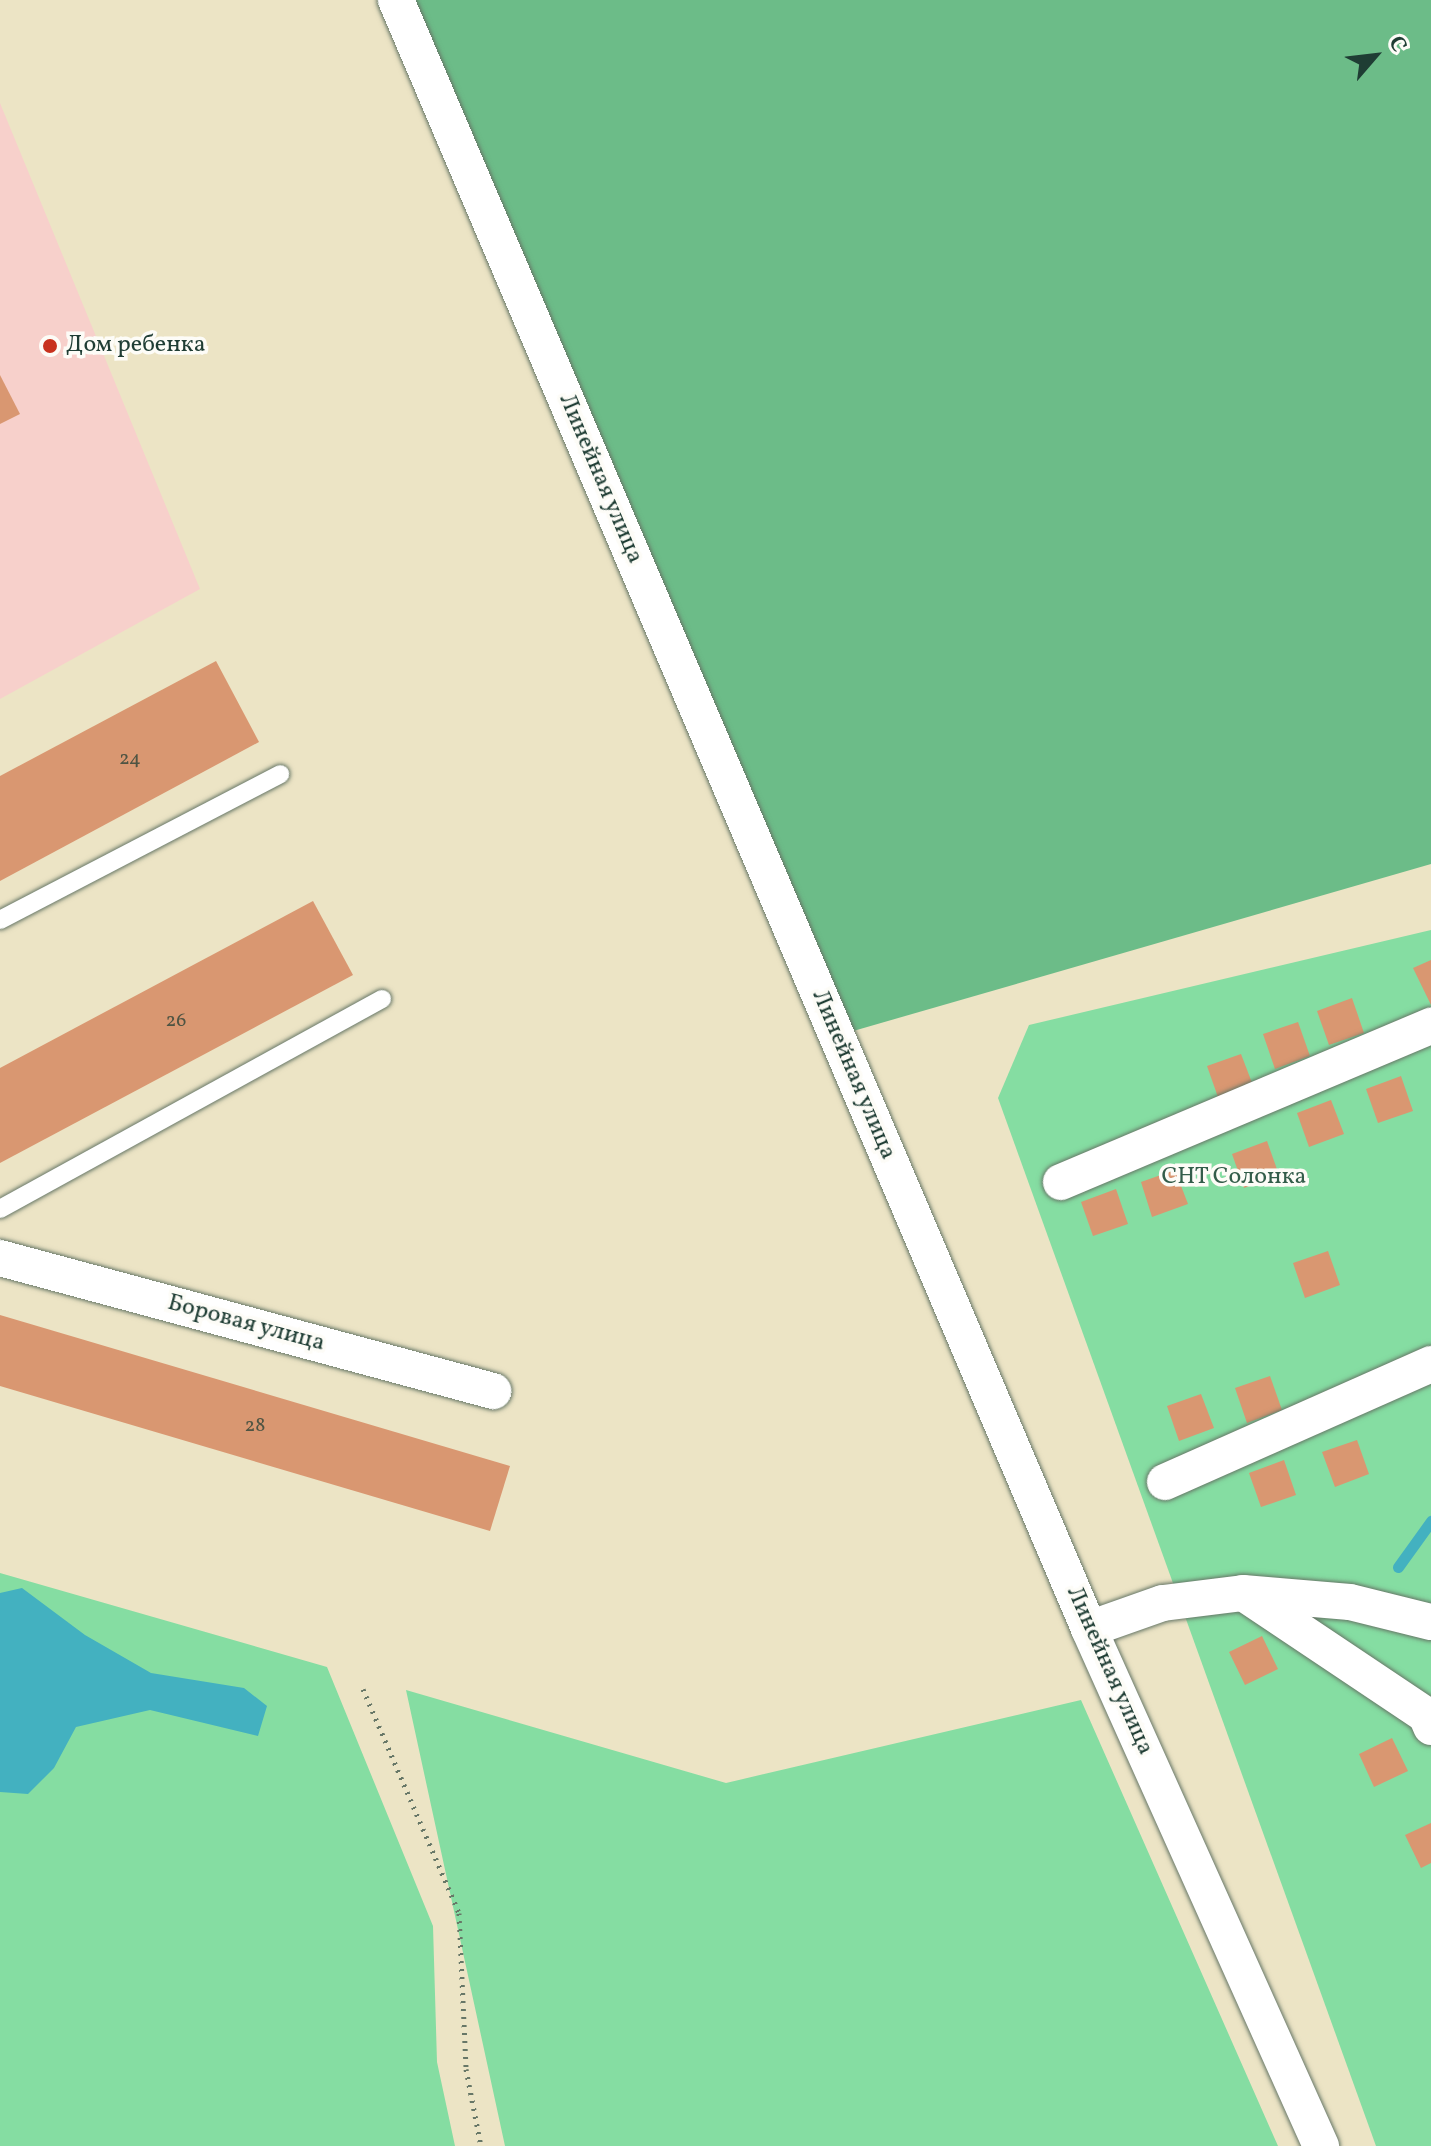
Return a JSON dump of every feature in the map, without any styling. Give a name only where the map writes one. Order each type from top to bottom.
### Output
[{"type":"street","name":"Линейная улица","points":[[396,0],[1089,1629],[1321,2146]]},
{"type":"street","points":[[1061,1182],[1431,1026]]},
{"type":"street","name":"Боровая улица","points":[[0,1258],[493,1391]]},
{"type":"street","points":[[1165,1482],[1431,1364]]},
{"type":"street","points":[[1089,1629],[1163,1603],[1243,1593],[1350,1602],[1431,1622]]},
{"type":"street","points":[[1243,1593],[1426,1715],[1431,1727]]},
{"type":"lane","points":[[0,920],[280,774]]},
{"type":"lane","points":[[0,1209],[382,999]]},
{"type":"path","points":[[363,1689],[459,1913],[466,2069],[481,2146]]},
{"type":"shaded area","name":"Дом ребенка","points":[[0,103],[200,589],[0,699]]},
{"type":"green space","points":[[396,0],[1431,0],[1431,864],[836,1036]]},
{"type":"green space","name":"СНТ Солонка","points":[[1431,930],[1431,2146],[1376,2146],[998,1098],[1029,1025]]},
{"type":"green space","points":[[0,1573],[327,1667],[433,1926],[437,2062],[455,2146],[0,2146]]},
{"type":"green space","points":[[406,1690],[726,1783],[1081,1700],[1278,2146],[505,2146]]},
{"type":"water","points":[[22,1588],[85,1635],[151,1673],[244,1688],[267,1706],[258,1736],[150,1710],[76,1727],[54,1768],[28,1794],[0,1792],[0,1593]]},
{"type":"building","points":[[0,375],[20,414],[0,424]]},
{"type":"building","points":[[216,661],[259,742],[0,881],[0,776]]},
{"type":"building","points":[[313,901],[353,975],[0,1163],[0,1068]]},
{"type":"building","points":[[1431,960],[1431,1005],[1413,968]]},
{"type":"building","points":[[1352,998],[1364,1033],[1329,1045],[1317,1011]]},
{"type":"building","points":[[1298,1022],[1310,1056],[1275,1069],[1263,1034]]},
{"type":"building","points":[[1241,1054],[1254,1088],[1219,1100],[1207,1066]]},
{"type":"building","points":[[1401,1076],[1413,1111],[1378,1123],[1366,1089]]},
{"type":"building","points":[[1331,1100],[1344,1134],[1309,1147],[1297,1113]]},
{"type":"building","points":[[1267,1141],[1279,1175],[1244,1188],[1232,1154]]},
{"type":"building","points":[[1175,1170],[1188,1204],[1152,1217],[1141,1182]]},
{"type":"building","points":[[1116,1189],[1128,1224],[1093,1236],[1081,1202]]},
{"type":"building","points":[[1328,1251],[1340,1285],[1305,1298],[1293,1263]]},
{"type":"building","points":[[0,1315],[510,1466],[490,1531],[0,1386]]},
{"type":"building","points":[[1270,1376],[1282,1410],[1247,1423],[1235,1388]]},
{"type":"building","points":[[1201,1394],[1214,1428],[1179,1441],[1167,1406]]},
{"type":"building","points":[[1357,1440],[1369,1474],[1335,1487],[1322,1452]]},
{"type":"building","points":[[1284,1460],[1296,1495],[1261,1507],[1249,1473]]},
{"type":"building","points":[[1262,1636],[1278,1669],[1245,1685],[1229,1652]]},
{"type":"building","points":[[1392,1738],[1408,1771],[1374,1787],[1359,1754]]},
{"type":"building","points":[[1431,1823],[1431,1863],[1421,1868],[1405,1835]]},
{"type":"waterway","points":[[1398,1567],[1431,1521]]},
{"type":"place","name":"Дом ребенка","points":[[50,346]]}]
